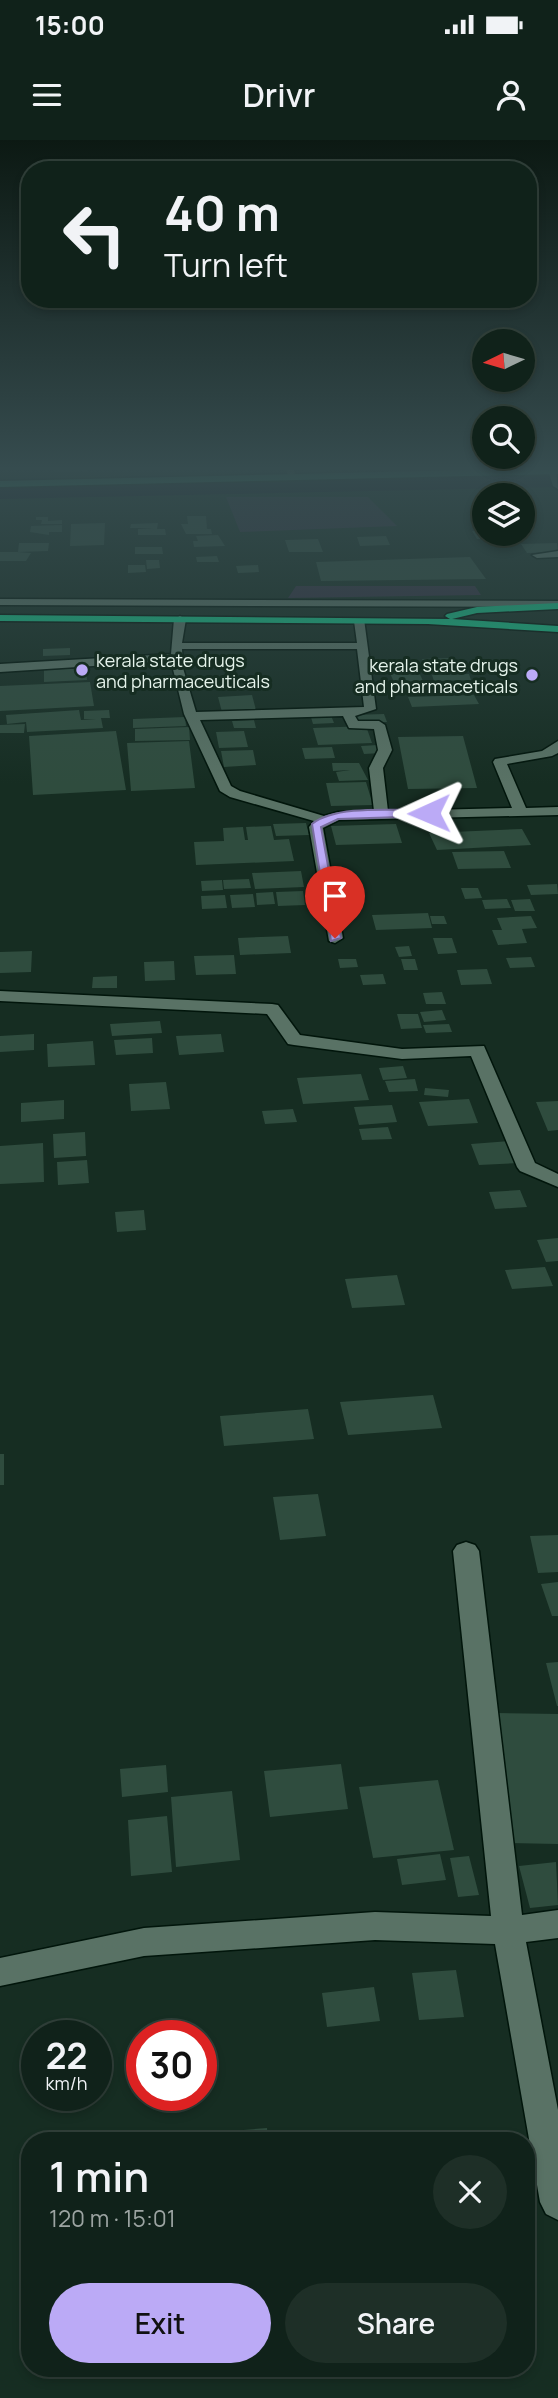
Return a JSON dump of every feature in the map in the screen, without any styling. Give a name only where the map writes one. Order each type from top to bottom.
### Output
[{"type":"highway","points":[[428,621],[477,610],[558,605]]},
{"type":"highway","points":[[0,618],[428,621],[558,629]]},
{"type":"street","points":[[0,602],[558,605]]},
{"type":"street","points":[[180,619],[176,651],[191,716],[225,788],[235,794],[324,820]]},
{"type":"street","points":[[360,621],[370,709],[348,714],[353,725],[379,726],[385,750],[376,768],[381,815]]},
{"type":"street","points":[[0,668],[176,651],[363,646]]},
{"type":"street","points":[[191,716],[357,712]]},
{"type":"street","points":[[520,811],[500,762],[508,758],[545,755],[555,750],[558,745]]},
{"type":"street","points":[[335,938],[316,827],[324,820],[338,816],[558,811]]},
{"type":"street","points":[[0,996],[272,1009],[294,1040],[402,1054],[478,1050],[527,1167],[558,1181]]},
{"type":"street","points":[[466,1551],[508,1931],[558,2202]]},
{"type":"street","points":[[0,1972],[144,1942],[375,1926],[508,1931],[558,1924]]},
{"type":"shaded area","points":[[296,586],[475,586],[481,595],[288,598]]},
{"type":"building","points":[[319,572],[481,572],[486,579],[321,581]]},
{"type":"building","points":[[70,648],[70,655],[43,656],[43,649]]},
{"type":"building","points":[[227,656],[230,667],[199,663],[198,657]]},
{"type":"building","points":[[452,658],[455,664],[425,665],[422,659]]},
{"type":"building","points":[[86,668],[87,680],[44,682],[44,670]]},
{"type":"building","points":[[417,668],[423,681],[394,682],[388,669]]},
{"type":"building","points":[[469,674],[471,680],[434,681],[432,675]]},
{"type":"building","points":[[219,678],[221,686],[193,687],[192,679]]},
{"type":"building","points":[[238,678],[240,686],[223,686],[222,679]]},
{"type":"building","points":[[90,682],[94,706],[0,711],[0,686]]},
{"type":"building","points":[[475,682],[480,690],[453,691],[449,683]]},
{"type":"building","points":[[252,695],[256,710],[222,712],[218,697]]},
{"type":"building","points":[[474,695],[479,704],[412,707],[408,697]]},
{"type":"building","points":[[79,710],[81,720],[96,719],[84,719],[84,711],[109,710],[110,718],[101,718],[103,728],[27,732],[26,722],[7,724],[6,715]]},
{"type":"building","points":[[330,713],[334,723],[313,724],[310,714]]},
{"type":"building","points":[[384,714],[387,722],[356,723],[353,715]]},
{"type":"building","points":[[185,717],[186,726],[133,728],[133,719]]},
{"type":"building","points":[[254,720],[256,728],[234,728],[232,721]]},
{"type":"building","points":[[25,724],[24,733],[0,733],[0,725]]},
{"type":"building","points":[[366,726],[372,743],[318,745],[313,728]]},
{"type":"building","points":[[189,727],[190,740],[135,741],[135,729]]},
{"type":"building","points":[[116,731],[126,790],[33,795],[29,736]]},
{"type":"building","points":[[244,731],[248,747],[219,748],[216,732]]},
{"type":"building","points":[[463,736],[477,788],[408,789],[398,737]]},
{"type":"building","points":[[189,741],[195,788],[131,791],[127,743]]},
{"type":"building","points":[[378,745],[381,753],[364,754],[361,746]]},
{"type":"building","points":[[332,747],[335,758],[305,759],[302,748]]},
{"type":"building","points":[[253,750],[256,765],[224,767],[221,751]]},
{"type":"building","points":[[332,763],[359,763],[368,780],[339,781],[336,772],[350,770],[333,771]]},
{"type":"building","points":[[366,782],[373,805],[331,806],[326,783]]},
{"type":"building","points":[[306,823],[309,835],[276,836],[273,824]]},
{"type":"building","points":[[396,824],[402,843],[336,845],[331,826]]},
{"type":"building","points":[[271,826],[274,840],[289,839],[294,861],[196,865],[194,842],[224,841],[223,828],[243,827],[245,840],[248,840],[246,827]]},
{"type":"building","points":[[522,829],[531,845],[437,850],[429,833]]},
{"type":"building","points":[[504,851],[511,868],[458,869],[452,852]]},
{"type":"building","points":[[301,871],[304,887],[255,889],[252,873]]},
{"type":"building","points":[[249,879],[251,888],[224,889],[223,880]]},
{"type":"building","points":[[222,880],[223,890],[202,891],[201,881]]},
{"type":"building","points":[[557,884],[558,894],[531,895],[527,885]]},
{"type":"building","points":[[461,888],[478,888],[482,898],[465,899]]},
{"type":"building","points":[[303,891],[305,905],[278,906],[276,892]]},
{"type":"building","points":[[273,892],[275,904],[257,905],[256,893]]},
{"type":"building","points":[[253,894],[255,907],[232,908],[230,895]]},
{"type":"building","points":[[225,895],[227,908],[202,909],[201,896]]},
{"type":"building","points":[[507,899],[511,908],[485,909],[482,900]]},
{"type":"building","points":[[530,899],[535,911],[515,911],[511,900]]},
{"type":"building","points":[[428,913],[432,928],[376,930],[372,915]]},
{"type":"building","points":[[430,916],[444,916],[447,924],[432,924]]},
{"type":"building","points":[[531,916],[537,928],[522,929],[527,943],[498,945],[492,930],[502,930],[497,918]]},
{"type":"building","points":[[288,936],[291,953],[240,955],[238,938]]},
{"type":"building","points":[[433,938],[452,938],[457,953],[438,954]]},
{"type":"building","points":[[409,946],[412,956],[399,957],[395,947]]},
{"type":"building","points":[[32,951],[31,972],[0,973],[0,952]]},
{"type":"building","points":[[234,955],[236,974],[196,975],[194,956]]},
{"type":"building","points":[[531,957],[535,967],[510,968],[506,958]]},
{"type":"building","points":[[338,959],[356,959],[358,967],[340,968]]},
{"type":"building","points":[[401,959],[415,959],[418,970],[404,970]]},
{"type":"building","points":[[174,961],[175,980],[145,981],[144,962]]},
{"type":"building","points":[[487,969],[492,984],[461,985],[457,970]]},
{"type":"building","points":[[383,974],[386,984],[363,985],[360,975]]},
{"type":"building","points":[[117,976],[117,988],[92,988],[93,977]]},
{"type":"building","points":[[442,992],[446,1004],[426,1004],[423,993]]},
{"type":"building","points":[[442,1010],[446,1020],[424,1022],[420,1012]]},
{"type":"building","points":[[397,1014],[418,1014],[422,1028],[401,1029]]},
{"type":"building","points":[[160,1021],[162,1033],[112,1036],[110,1024]]},
{"type":"building","points":[[449,1024],[452,1032],[426,1033],[423,1025]]},
{"type":"building","points":[[34,1034],[34,1050],[0,1052],[0,1036]]},
{"type":"building","points":[[221,1034],[224,1052],[179,1055],[176,1036]]},
{"type":"building","points":[[152,1038],[153,1053],[116,1055],[114,1040]]},
{"type":"building","points":[[93,1041],[95,1065],[48,1067],[47,1044]]},
{"type":"building","points":[[403,1066],[407,1078],[383,1080],[379,1068]]},
{"type":"building","points":[[361,1074],[369,1100],[303,1104],[297,1078]]},
{"type":"building","points":[[415,1079],[418,1091],[389,1092],[385,1081]]},
{"type":"building","points":[[166,1082],[170,1109],[131,1111],[129,1084]]},
{"type":"building","points":[[425,1088],[449,1090],[448,1097],[424,1095]]},
{"type":"building","points":[[469,1099],[478,1123],[428,1126],[419,1102]]},
{"type":"building","points":[[64,1100],[64,1119],[21,1122],[21,1103]]},
{"type":"building","points":[[558,1101],[558,1130],[548,1131],[536,1102]]},
{"type":"building","points":[[392,1105],[397,1122],[359,1125],[354,1107]]},
{"type":"building","points":[[293,1109],[297,1122],[265,1124],[262,1111]]},
{"type":"building","points":[[388,1127],[392,1139],[362,1140],[359,1129]]},
{"type":"building","points":[[85,1132],[86,1156],[54,1158],[53,1134]]},
{"type":"building","points":[[510,1141],[519,1163],[479,1165],[471,1144]]},
{"type":"building","points":[[43,1143],[44,1182],[0,1184],[0,1146]]},
{"type":"building","points":[[87,1160],[89,1183],[58,1185],[57,1162]]},
{"type":"building","points":[[520,1190],[527,1207],[495,1209],[489,1192]]},
{"type":"building","points":[[144,1210],[146,1230],[117,1232],[115,1212]]},
{"type":"building","points":[[558,1238],[558,1261],[546,1262],[537,1240]]},
{"type":"building","points":[[545,1267],[553,1286],[512,1289],[505,1270]]},
{"type":"building","points":[[397,1275],[405,1305],[352,1308],[345,1279]]},
{"type":"building","points":[[433,1395],[442,1428],[348,1435],[340,1402]]},
{"type":"building","points":[[308,1409],[314,1439],[224,1446],[220,1416]]},
{"type":"building","points":[[0,1454],[4,1454],[4,1485],[0,1485]]},
{"type":"building","points":[[318,1494],[326,1536],[280,1540],[273,1497]]},
{"type":"building","points":[[558,1535],[558,1572],[538,1573],[530,1536]]},
{"type":"building","points":[[558,1582],[558,1616],[552,1616],[541,1584]]},
{"type":"building","points":[[558,1662],[558,1706],[557,1706],[546,1663]]},
{"type":"building","points":[[497,1713],[558,1714],[558,1844],[509,1843]]},
{"type":"building","points":[[341,1764],[348,1809],[270,1817],[264,1771]]},
{"type":"building","points":[[166,1765],[168,1792],[122,1797],[120,1769]]},
{"type":"building","points":[[438,1780],[454,1850],[373,1858],[359,1787]]},
{"type":"building","points":[[232,1791],[240,1860],[176,1867],[171,1797]]},
{"type":"building","points":[[167,1816],[172,1872],[131,1876],[128,1820]]},
{"type":"building","points":[[440,1854],[446,1880],[402,1885],[397,1859]]},
{"type":"building","points":[[469,1856],[479,1895],[458,1897],[450,1858]]},
{"type":"building","points":[[556,1862],[558,1905],[530,1908],[519,1866]]},
{"type":"building","points":[[456,1970],[464,2017],[419,2020],[412,1973]]},
{"type":"building","points":[[374,1987],[380,2021],[327,2027],[322,1993]]},
{"type":"building","points":[[267,2128],[267,2132],[218,2132]]},
{"type":"place","name":"kerala state drugs and pharmaceuticals","points":[[82,670]]},
{"type":"place","name":"kerala state drugs and pharmaceticals","points":[[532,675]]},
{"type":"route","points":[[335,938],[316,827],[324,820],[338,816],[429,813]]}]
